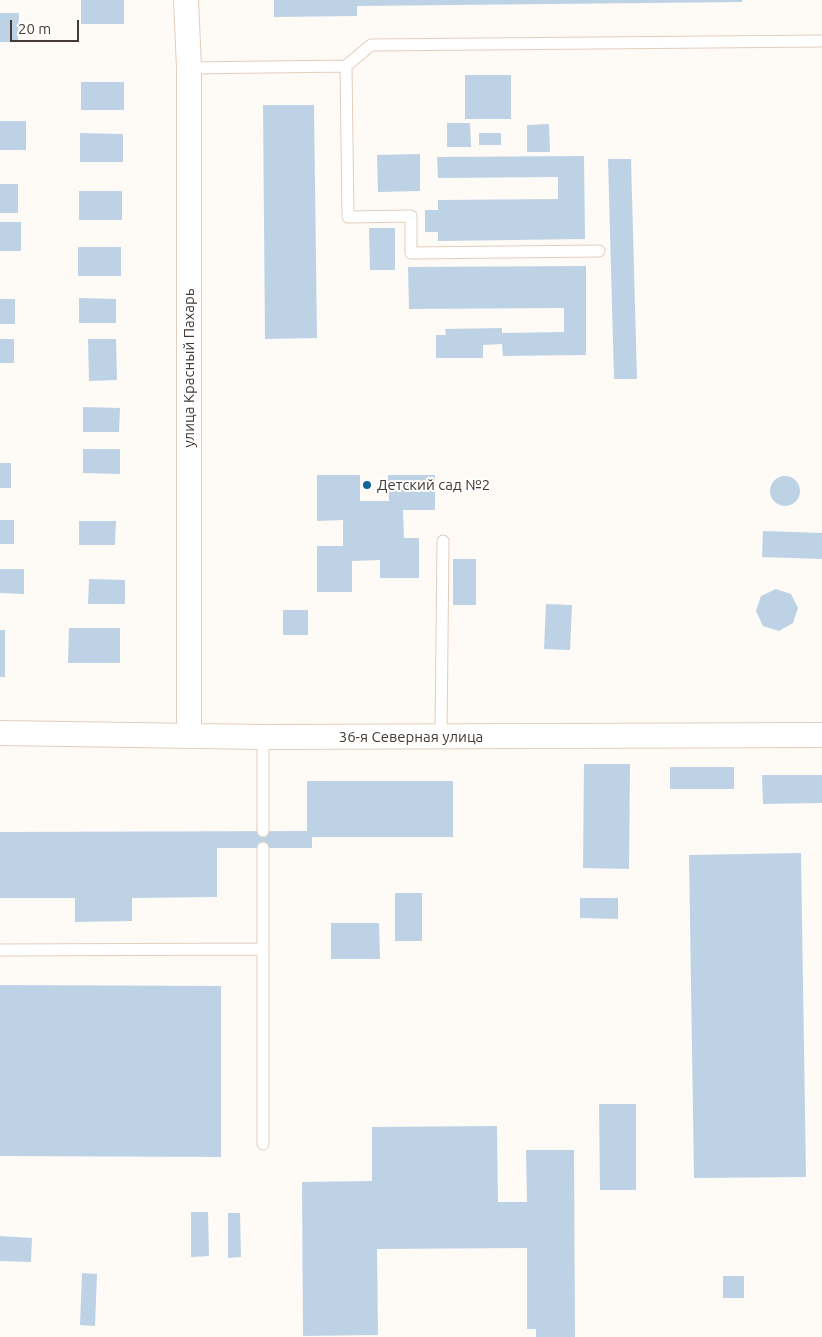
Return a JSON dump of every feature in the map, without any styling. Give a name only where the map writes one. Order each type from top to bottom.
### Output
[{"type":"street","name":"улица Красный Пахарь","points":[[186,0],[188,68],[189,736]]},
{"type":"street","name":"36-я Северная улица","points":[[0,733],[263,737],[822,735]]},
{"type":"lane","points":[[188,68],[346,66],[371,46],[822,41]]},
{"type":"lane","points":[[346,66],[348,217],[411,216],[411,253],[598,251]]},
{"type":"lane","points":[[442,737],[443,541]]},
{"type":"lane","points":[[263,737],[263,831]]},
{"type":"lane","points":[[263,848],[263,1144]]},
{"type":"lane","points":[[0,950],[263,949]]},
{"type":"building","points":[[81,0],[124,0],[124,24],[81,24]]},
{"type":"building","points":[[274,0],[742,0],[742,2],[357,6],[357,16],[274,17]]},
{"type":"building","points":[[0,13],[19,13],[18,42],[0,42]]},
{"type":"building","points":[[465,75],[511,75],[511,119],[465,119]]},
{"type":"building","points":[[81,82],[124,82],[124,110],[81,110]]},
{"type":"building","points":[[263,105],[314,105],[317,338],[265,339]]},
{"type":"building","points":[[0,121],[26,121],[26,150],[0,150]]},
{"type":"building","points":[[447,123],[470,123],[471,147],[447,147]]},
{"type":"building","points":[[549,124],[550,152],[527,152],[527,125]]},
{"type":"building","points":[[80,133],[123,134],[123,162],[80,162]]},
{"type":"building","points":[[479,133],[501,133],[501,145],[479,145]]},
{"type":"building","points":[[420,154],[420,191],[378,192],[377,155]]},
{"type":"building","points":[[584,156],[585,239],[438,241],[438,232],[425,232],[425,210],[438,210],[438,200],[558,199],[558,177],[438,178],[437,157]]},
{"type":"building","points":[[608,159],[631,159],[637,379],[614,379]]},
{"type":"building","points":[[0,184],[18,184],[18,213],[0,213]]},
{"type":"building","points":[[79,191],[122,191],[122,220],[79,220]]},
{"type":"building","points":[[0,222],[21,222],[21,251],[0,251]]},
{"type":"building","points":[[369,228],[395,228],[395,270],[370,270]]},
{"type":"building","points":[[78,247],[121,247],[121,276],[78,276]]},
{"type":"building","points":[[586,266],[586,355],[503,356],[502,344],[483,345],[483,358],[436,358],[436,335],[446,335],[445,329],[502,328],[502,333],[564,332],[564,308],[409,309],[408,267]]},
{"type":"building","points":[[79,298],[116,299],[116,323],[79,323]]},
{"type":"building","points":[[0,299],[15,299],[15,324],[0,324]]},
{"type":"building","points":[[0,339],[14,339],[14,363],[0,363]]},
{"type":"building","points":[[88,339],[116,339],[117,380],[89,381]]},
{"type":"building","points":[[83,407],[120,408],[119,432],[83,432]]},
{"type":"building","points":[[83,449],[120,449],[120,474],[83,473]]},
{"type":"building","points":[[0,463],[11,463],[11,488],[0,488]]},
{"type":"building","points":[[317,475],[360,475],[360,501],[389,501],[388,475],[435,475],[435,510],[403,510],[404,538],[419,538],[419,578],[380,578],[380,560],[352,561],[352,592],[317,592],[317,546],[343,546],[343,520],[317,521]]},
{"type":"building","points":[[785,476],[796,480],[800,491],[796,502],[785,506],[774,502],[770,491],[774,480]]},
{"type":"building","points":[[0,520],[14,520],[14,544],[0,544]]},
{"type":"building","points":[[79,521],[116,521],[115,545],[79,545]]},
{"type":"building","points":[[763,531],[822,533],[822,559],[762,557]]},
{"type":"building","points":[[453,559],[476,559],[476,605],[453,605]]},
{"type":"building","points":[[0,569],[24,569],[24,594],[0,593]]},
{"type":"building","points":[[89,579],[125,580],[125,604],[88,604]]},
{"type":"building","points":[[776,589],[791,594],[798,608],[793,623],[779,631],[763,626],[756,611],[761,596]]},
{"type":"building","points":[[546,604],[572,605],[570,650],[544,649]]},
{"type":"building","points":[[283,610],[308,610],[308,635],[283,635]]},
{"type":"building","points":[[69,628],[120,628],[120,663],[68,663]]},
{"type":"building","points":[[0,630],[5,630],[5,677],[0,677]]},
{"type":"building","points":[[584,764],[630,764],[629,869],[583,868]]},
{"type":"building","points":[[670,767],[734,767],[734,789],[670,789]]},
{"type":"building","points":[[762,775],[822,775],[822,803],[763,804]]},
{"type":"building","points":[[307,781],[453,781],[453,837],[312,837],[312,848],[217,848],[217,897],[132,898],[132,921],[75,922],[75,898],[0,898],[0,832],[307,831]]},
{"type":"building","points":[[801,853],[806,1177],[694,1178],[689,855]]},
{"type":"building","points":[[395,893],[422,893],[422,941],[395,941]]},
{"type":"building","points":[[580,898],[618,898],[618,919],[580,918]]},
{"type":"building","points":[[331,923],[379,923],[380,959],[331,959]]},
{"type":"building","points":[[0,985],[221,986],[221,1157],[0,1156]]},
{"type":"building","points":[[599,1104],[636,1104],[636,1190],[600,1190]]},
{"type":"building","points":[[497,1126],[498,1202],[527,1202],[526,1150],[574,1150],[575,1337],[536,1337],[536,1329],[527,1329],[527,1248],[377,1249],[378,1335],[303,1336],[302,1182],[372,1181],[372,1127]]},
{"type":"building","points":[[191,1212],[208,1212],[209,1256],[191,1257]]},
{"type":"building","points":[[228,1213],[240,1213],[241,1257],[228,1258]]},
{"type":"building","points":[[0,1236],[32,1238],[31,1262],[0,1261]]},
{"type":"building","points":[[82,1273],[97,1274],[95,1326],[80,1325]]},
{"type":"building","points":[[723,1276],[744,1276],[744,1298],[723,1298]]},
{"type":"place","name":"Детский сад №2","points":[[367,485]]}]
